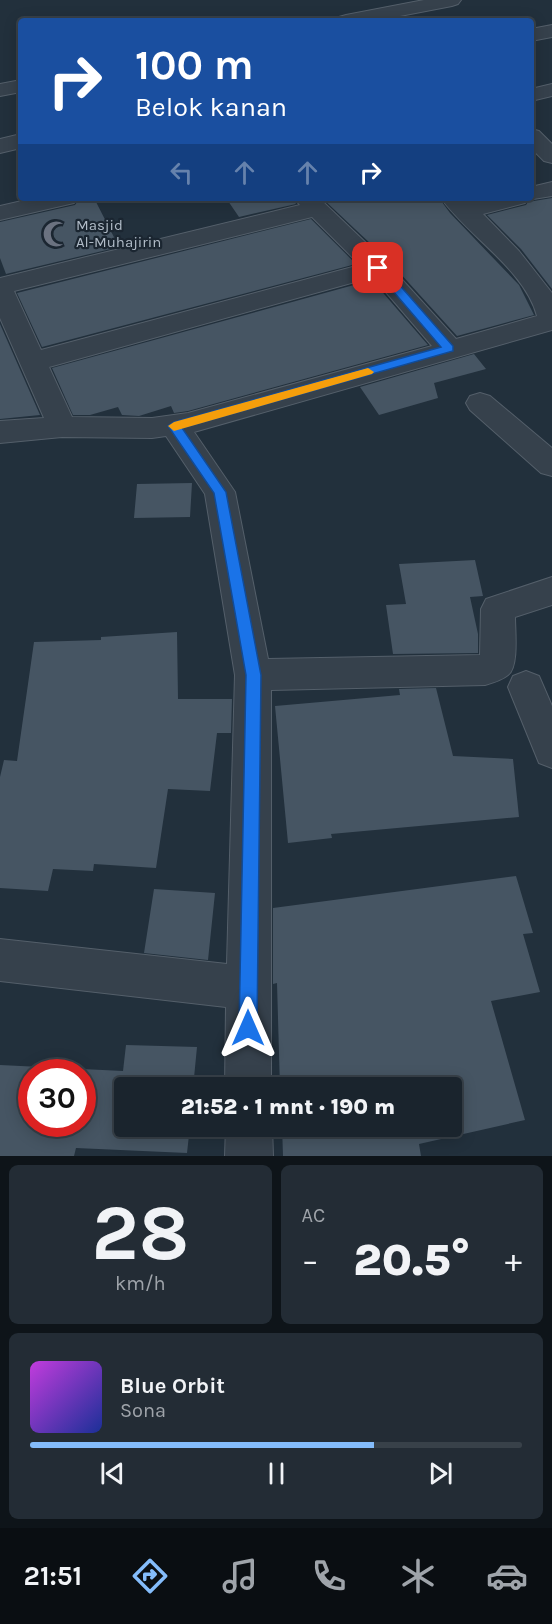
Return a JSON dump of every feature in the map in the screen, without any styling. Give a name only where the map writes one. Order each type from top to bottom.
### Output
[{"type":"street","points":[[361,18],[452,0]]},
{"type":"street","points":[[534,34],[552,31]]},
{"type":"street","points":[[0,90],[18,87]]},
{"type":"street","points":[[534,94],[552,90]]},
{"type":"street","points":[[534,139],[552,156]]},
{"type":"street","points":[[0,146],[18,142]]},
{"type":"street","points":[[534,193],[552,189]]},
{"type":"street","points":[[0,213],[53,201]]},
{"type":"street","points":[[460,204],[488,201]]},
{"type":"street","points":[[62,427],[0,287],[310,203],[378,268],[449,348]]},
{"type":"street","points":[[0,432],[62,427],[152,428],[174,426],[449,348],[543,324],[551,319],[542,280],[460,204]]},
{"type":"street","points":[[33,362],[378,268]]},
{"type":"street","points":[[480,403],[552,465]]},
{"type":"street","points":[[174,426],[220,492],[254,675],[248,1077]]},
{"type":"street","points":[[254,675],[485,670],[496,664],[498,609],[552,591]]},
{"type":"street","points":[[526,687],[552,751]]},
{"type":"street","points":[[0,960],[248,988]]},
{"type":"street","points":[[249,1137],[249,1156]]},
{"type":"building","points":[[552,198],[552,289],[521,249],[487,215],[526,205],[528,202]]},
{"type":"building","name":"Masjid Al-Muhajirin","points":[[78,201],[96,201],[119,247],[6,274],[0,258],[0,222],[75,205]]},
{"type":"building","points":[[228,201],[294,201],[296,204],[239,217]]},
{"type":"building","points":[[325,201],[441,201],[519,285],[534,315],[457,336],[389,261]]},
{"type":"building","points":[[311,219],[356,264],[42,347],[17,293]]},
{"type":"building","points":[[372,280],[428,345],[188,411],[174,413],[171,406],[139,416],[122,415],[118,407],[90,415],[73,415],[52,368]]},
{"type":"building","points":[[0,324],[40,415],[0,419]]},
{"type":"building","points":[[474,354],[486,369],[434,383],[438,398],[379,415],[360,387]]},
{"type":"building","points":[[192,483],[190,517],[134,518],[137,484]]},
{"type":"building","points":[[475,560],[483,596],[470,597],[478,634],[478,653],[393,654],[386,605],[406,604],[399,564]]},
{"type":"building","points":[[177,632],[178,699],[232,699],[231,733],[217,733],[210,791],[168,789],[156,868],[94,864],[93,871],[53,869],[48,891],[0,888],[0,777],[4,760],[17,761],[34,642],[101,640],[101,637]]},
{"type":"building","points":[[436,688],[453,756],[513,759],[519,817],[331,834],[332,838],[288,843],[275,706],[400,695],[399,689]]},
{"type":"building","points":[[516,876],[533,933],[523,934],[540,992],[491,1001],[525,1120],[462,1134],[462,1077],[280,1077],[277,983],[273,984],[273,908]]},
{"type":"building","points":[[154,889],[215,893],[208,960],[144,953]]},
{"type":"building","points":[[126,1045],[197,1047],[194,1077],[114,1077],[114,1137],[189,1137],[187,1153],[76,1148],[74,1156],[0,1156],[0,1065],[18,1066],[18,1137],[96,1137],[96,1070],[123,1071]]},
{"type":"building","points":[[282,1137],[450,1137],[419,1144],[421,1156],[283,1156]]},
{"type":"slow traffic","points":[[174,426],[368,372]]},
{"type":"place","name":"Masjid Al-Muhajirin","points":[[56,234]]},
{"type":"route","points":[[248,1028],[254,675],[220,492],[174,426],[449,348],[378,268]]}]
